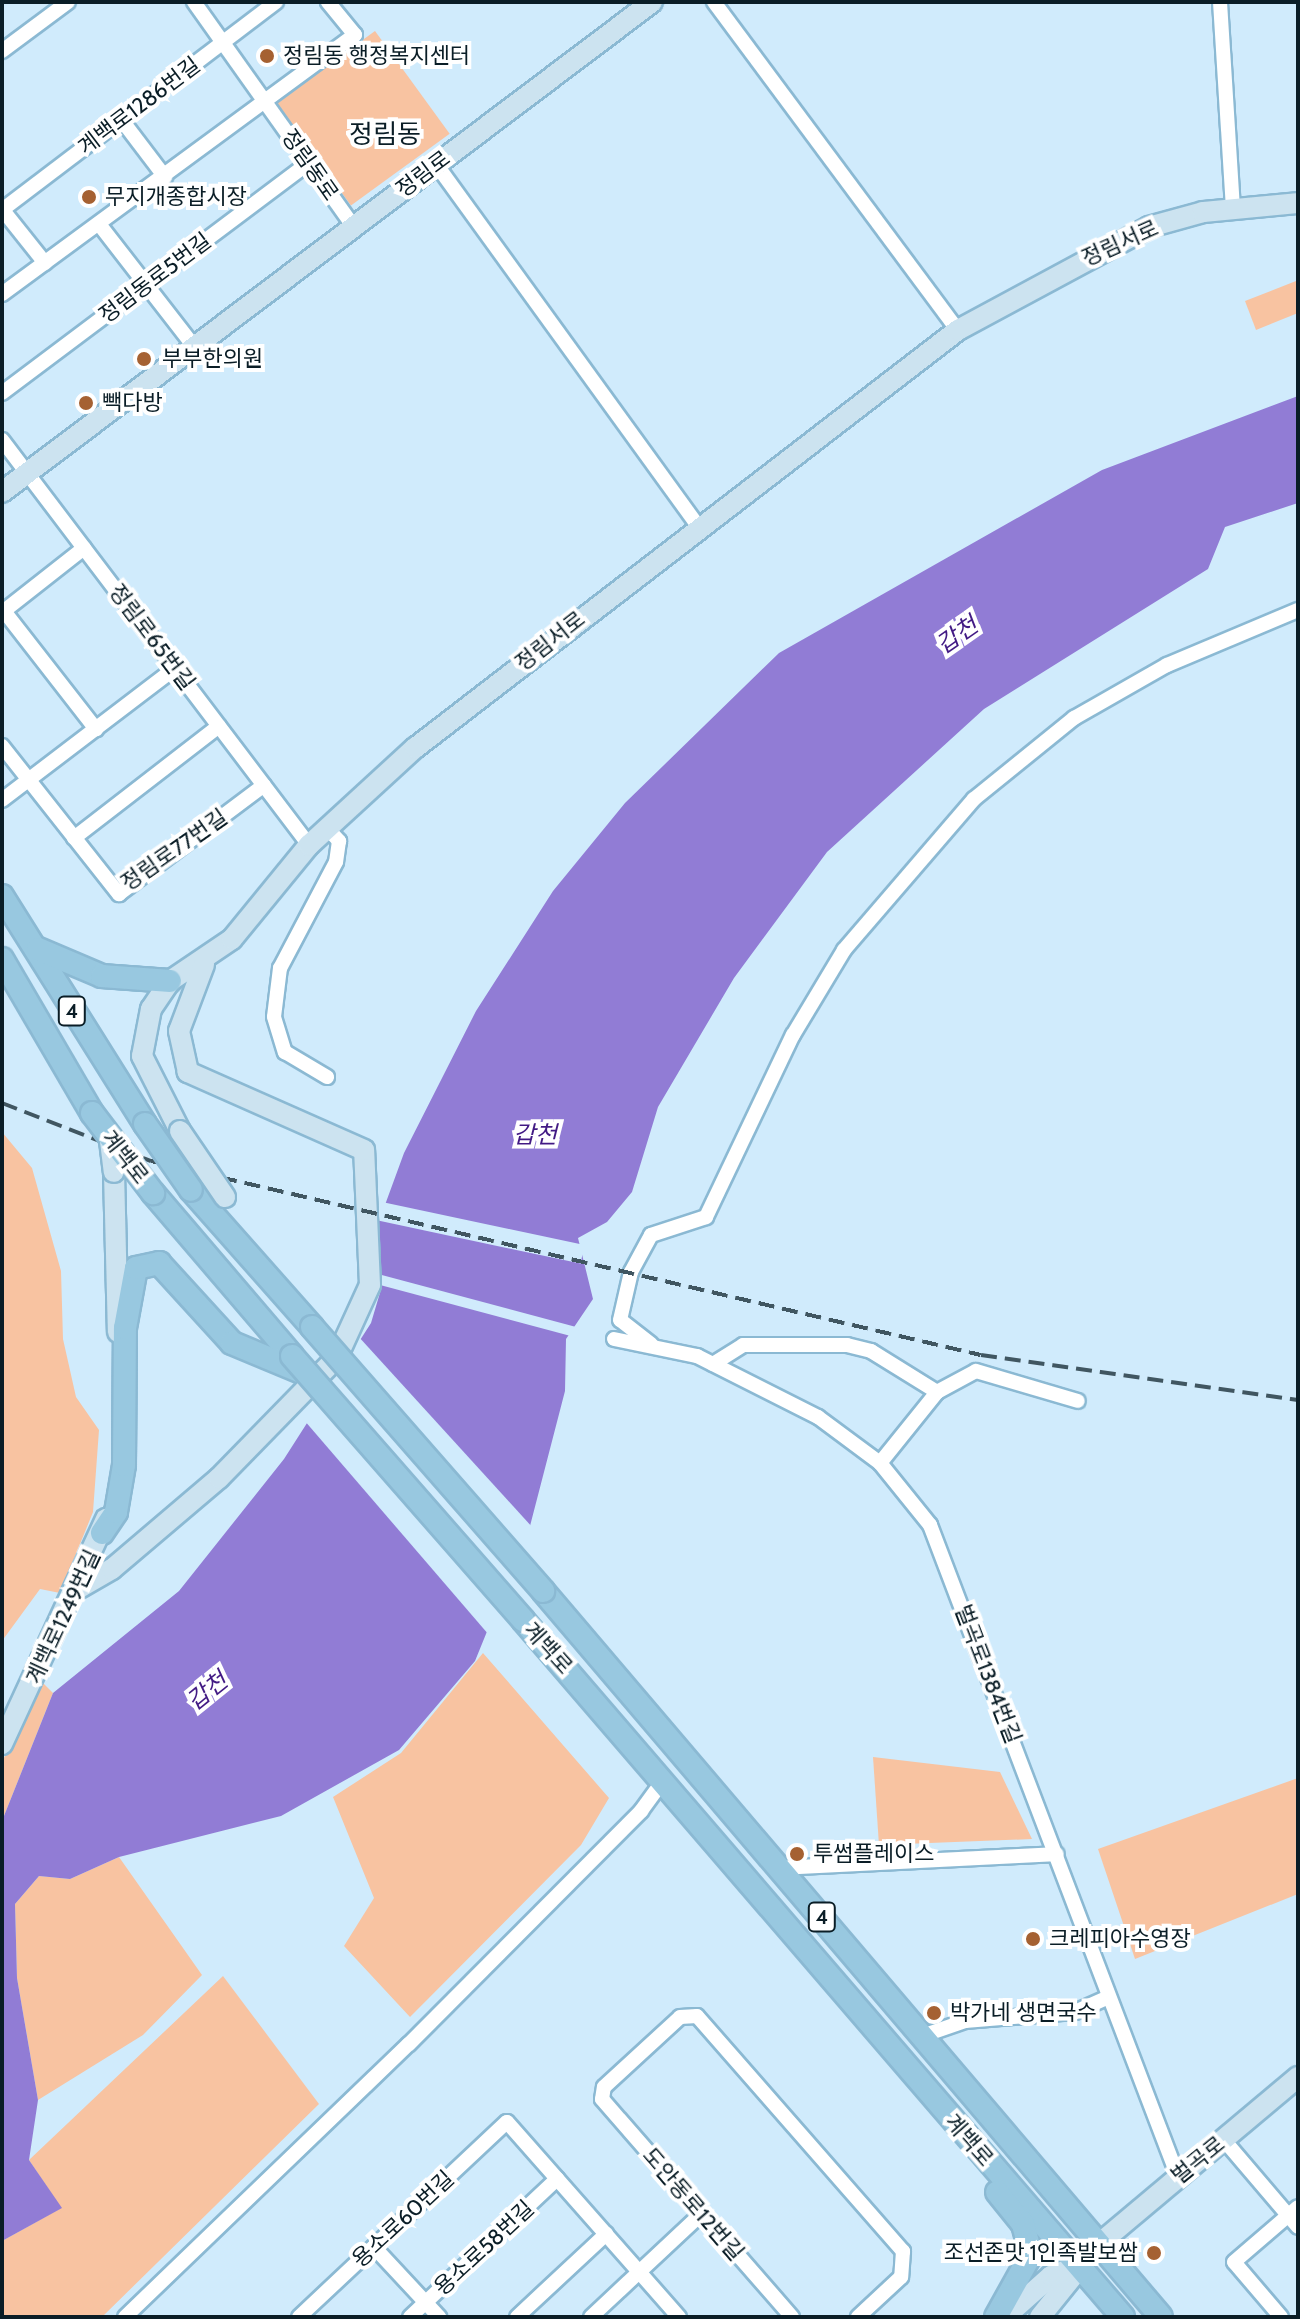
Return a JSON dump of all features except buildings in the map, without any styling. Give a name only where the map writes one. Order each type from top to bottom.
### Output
[{"type":"main road","name":"정림로","points":[[2,492],[25,470],[652,2]]},
{"type":"main road","name":"정림서로","points":[[170,981],[204,965],[309,845],[415,748],[697,524],[958,330],[1149,227],[1233,209],[1298,203]]},
{"type":"main road","name":"계백로","points":[[2,896],[145,1124],[191,1190],[543,1591],[1161,2317]]},
{"type":"main road","points":[[36,948],[102,976],[170,981],[151,1009],[142,1056],[180,1131],[225,1197],[227,1232]]},
{"type":"main road","name":"계백로","points":[[2,959],[110,1141],[289,1361],[311,1376],[664,1779],[975,2148],[1123,2317]]},
{"type":"main road","points":[[79,1588],[112,1569],[219,1478],[337,1357],[370,1285],[364,1150],[352,1138],[188,1072],[179,1031],[204,965]]},
{"type":"main road","name":"계백로1249번길","points":[[4,1738],[79,1588],[102,1533],[117,1456],[114,1172],[110,1141]]},
{"type":"main road","points":[[102,1533],[116,1512],[124,1465],[125,1328],[136,1268],[159,1263],[232,1343],[289,1361]]},
{"type":"main road","name":"벌곡로","points":[[1079,2265],[1099,2244],[1298,2077]]},
{"type":"main road","points":[[975,2148],[1023,2224],[1031,2254],[996,2317]]},
{"type":"main road","points":[[1005,2317],[1051,2276],[1079,2265]]},
{"type":"main road","points":[[1040,2317],[1079,2265]]},
{"type":"street","points":[[2,51],[68,2]]},
{"type":"street","name":"정림동로","points":[[194,2],[353,226]]},
{"type":"street","name":"계백로1286번길","points":[[2,209],[276,2]]},
{"type":"street","points":[[2,294],[267,105],[355,35],[328,2]]},
{"type":"street","points":[[714,2],[958,330]]},
{"type":"street","points":[[1220,2],[1233,209]]},
{"type":"street","points":[[121,119],[165,177]]},
{"type":"street","name":"정림동로5번길","points":[[2,393],[308,163]]},
{"type":"street","points":[[436,164],[697,524]]},
{"type":"street","points":[[2,209],[45,263]]},
{"type":"street","points":[[99,224],[193,345]]},
{"type":"street","name":"정림로65번길","points":[[2,440],[309,845]]},
{"type":"street","points":[[84,548],[4,611],[96,729]]},
{"type":"street","points":[[652,1344],[620,1320],[631,1272],[651,1235],[659,1227],[696,1223],[721,1197],[786,1048],[844,950],[974,799],[1074,718],[1167,665],[1298,610]]},
{"type":"street","points":[[2,800],[175,668]]},
{"type":"street","points":[[74,838],[219,726]]},
{"type":"street","name":"정림로77번길","points":[[2,746],[119,894],[264,785]]},
{"type":"street","points":[[327,828],[339,841],[336,862],[284,956],[274,1017],[285,1052],[327,1077]]},
{"type":"street","name":"벌곡로1384번길","points":[[614,1339],[652,1344],[713,1364],[818,1417],[880,1463],[930,1525],[1178,2177]]},
{"type":"street","points":[[713,1364],[743,1345],[847,1345],[882,1357],[937,1392]]},
{"type":"street","points":[[880,1463],[937,1392],[976,1371],[996,1372],[1078,1401]]},
{"type":"street","points":[[125,2317],[409,2044],[641,1811],[664,1779]]},
{"type":"street","points":[[781,1868],[1057,1854]]},
{"type":"street","points":[[922,2036],[965,2021],[1075,2012],[1108,1997]]},
{"type":"street","name":"도안동로12번길","points":[[792,2317],[602,2099],[604,2087],[680,2017],[697,2016],[903,2251],[901,2277],[858,2317]]},
{"type":"street","name":"용소로60번길","points":[[299,2317],[507,2122],[557,2179]]},
{"type":"street","points":[[1224,2140],[1295,2217],[1234,2262],[1281,2317]]},
{"type":"street","points":[[557,2179],[679,2317]]},
{"type":"street","name":"용소로58번길","points":[[410,2317],[557,2179]]},
{"type":"street","points":[[591,2317],[701,2214]]},
{"type":"street","points":[[517,2317],[606,2234]]},
{"type":"street","points":[[374,2247],[439,2317]]},
{"type":"shaded area","points":[[375,31],[450,134],[351,205],[276,103]]},
{"type":"shaded area","points":[[1296,281],[1298,313],[1256,330],[1245,301]]},
{"type":"shaded area","points":[[2,1132],[32,1168],[61,1271],[63,1339],[76,1397],[99,1430],[93,1512],[60,1593],[40,1589],[2,1641]]},
{"type":"shaded area","points":[[483,1653],[609,1798],[581,1845],[410,2017],[344,1946],[374,1898],[333,1797],[401,1753]]},
{"type":"shaded area","points":[[42,1682],[53,1693],[2,1821],[2,1762]]},
{"type":"shaded area","points":[[873,1757],[1000,1772],[1032,1839],[879,1845]]},
{"type":"shaded area","points":[[1298,1778],[1298,1894],[1135,1959],[1098,1849]]},
{"type":"shaded area","points":[[119,1857],[202,1975],[143,2035],[38,2100],[17,1978],[15,1904],[39,1876],[70,1879]]},
{"type":"shaded area","points":[[223,1976],[319,2104],[102,2317],[2,2317],[2,2241],[61,2208],[29,2160]]},
{"type":"water","name":"갑천","points":[[1298,396],[1298,503],[1225,527],[1208,569],[984,709],[827,852],[734,978],[658,1107],[632,1192],[607,1222],[578,1238],[593,1299],[566,1339],[565,1391],[530,1526],[475,1661],[399,1750],[281,1816],[119,1857],[70,1879],[39,1876],[15,1904],[17,1978],[38,2100],[29,2160],[62,2208],[2,2241],[2,1821],[53,1693],[179,1591],[284,1459],[371,1323],[382,1286],[378,1224],[404,1153],[476,1011],[553,891],[625,803],[779,653],[1102,470]]},
{"type":"pier","points":[[382,1202],[584,1245],[581,1264],[378,1221]]},
{"type":"pier","points":[[378,1274],[579,1328],[576,1337],[375,1284]]},
{"type":"pier","points":[[358,1336],[533,1528],[489,1635],[304,1420]]},
{"type":"railway","points":[[2,1103],[151,1161],[981,1355],[1298,1400]]},
{"type":"place","name":"정림동 행정복지센터","points":[[267,56]]},
{"type":"place","name":"무지개종합시장","points":[[89,197]]},
{"type":"place","name":"부부한의원","points":[[144,359]]},
{"type":"place","name":"빽다방","points":[[86,403]]},
{"type":"place","name":"투썸플레이스","points":[[797,1854]]},
{"type":"place","name":"크레피아수영장","points":[[1033,1939]]},
{"type":"place","name":"박가네 생면국수","points":[[934,2013]]},
{"type":"place","name":"조선존맛 1인족발보쌈","points":[[1154,2253]]},
{"type":"district","name":"정림동","points":[[385,135]]}]
